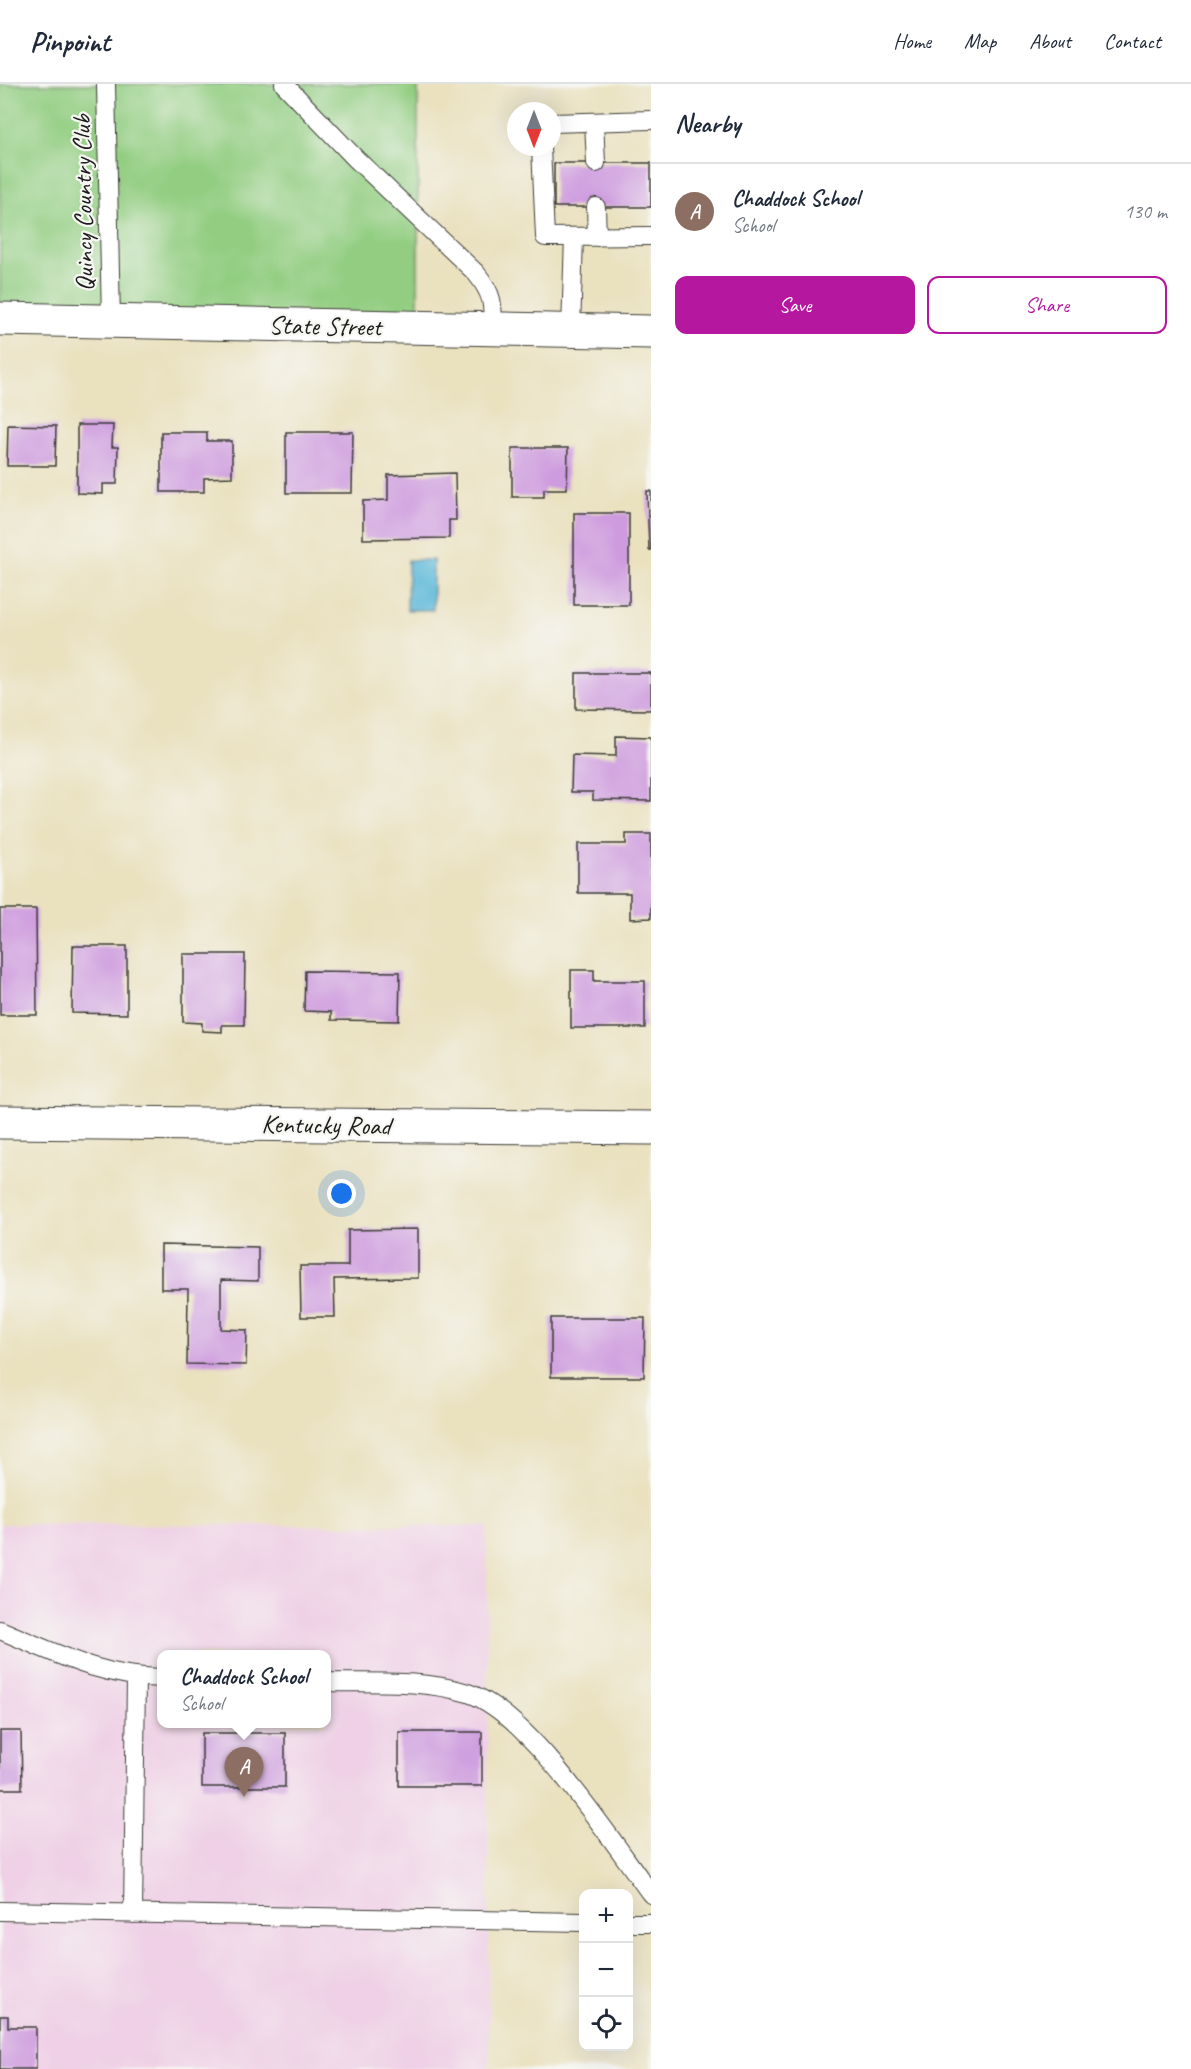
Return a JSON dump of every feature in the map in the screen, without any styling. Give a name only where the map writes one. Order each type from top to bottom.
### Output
[{"type":"main road","name":"State Street","points":[[0,319],[651,332]]},
{"type":"main road","name":"Kentucky Road","points":[[0,1122],[651,1128]]},
{"type":"lane","name":"Quincy Country Club","points":[[106,84],[111,321]]},
{"type":"lane","points":[[284,84],[356,159],[476,273],[489,289],[493,302],[493,329]]},
{"type":"lane","points":[[561,123],[651,120]]},
{"type":"lane","points":[[594,122],[596,164]]},
{"type":"lane","points":[[541,156],[545,237],[651,236]]},
{"type":"lane","points":[[597,207],[597,237]]},
{"type":"lane","points":[[571,330],[574,237]]},
{"type":"lane","points":[[0,1630],[98,1671],[136,1678],[157,1678]]},
{"type":"lane","points":[[133,1914],[136,1678]]},
{"type":"lane","points":[[331,1682],[413,1684],[445,1688],[469,1694],[500,1710],[547,1757],[651,1894]]},
{"type":"lane","points":[[0,1911],[579,1922]]},
{"type":"lane","points":[[633,1923],[651,1923]]},
{"type":"shaded area","points":[[0,1524],[487,1526],[489,2069],[0,2069]]},
{"type":"green space","points":[[0,84],[418,84],[418,328],[0,319]]},
{"type":"water","points":[[408,560],[433,560],[433,610],[407,610]]},
{"type":"building","points":[[554,163],[651,163],[651,207],[554,207]]},
{"type":"building","points":[[8,425],[56,426],[55,466],[7,466]]},
{"type":"building","points":[[77,425],[113,425],[112,447],[118,447],[117,484],[103,484],[103,494],[77,493]]},
{"type":"building","points":[[161,432],[207,432],[207,441],[232,441],[232,477],[204,478],[204,492],[161,492]]},
{"type":"building","points":[[286,432],[353,432],[352,493],[286,493]]},
{"type":"building","points":[[512,448],[568,448],[567,489],[544,489],[544,497],[512,497]]},
{"type":"building","points":[[455,473],[456,520],[449,520],[449,538],[363,539],[363,501],[388,500],[388,475]]},
{"type":"building","points":[[647,491],[651,491],[651,550],[649,550]]},
{"type":"building","points":[[574,513],[629,513],[629,605],[574,605]]},
{"type":"building","points":[[576,673],[651,673],[651,710],[576,709]]},
{"type":"building","points":[[616,736],[651,737],[651,801],[593,800],[593,792],[571,792],[572,755],[616,756]]},
{"type":"building","points":[[626,834],[651,834],[651,918],[630,919],[630,893],[578,893],[578,844],[626,844]]},
{"type":"building","points":[[0,909],[36,909],[37,1015],[0,1015]]},
{"type":"building","points":[[73,946],[127,946],[127,1014],[72,1013]]},
{"type":"building","points":[[183,954],[245,954],[244,1025],[222,1025],[222,1032],[202,1031],[202,1023],[183,1022]]},
{"type":"building","points":[[571,970],[594,970],[594,981],[645,981],[645,1028],[571,1028]]},
{"type":"building","points":[[305,971],[400,972],[399,1021],[331,1020],[331,1012],[304,1011]]},
{"type":"building","points":[[418,1229],[418,1278],[334,1279],[335,1317],[301,1317],[300,1266],[348,1266],[348,1230]]},
{"type":"building","points":[[161,1245],[258,1247],[258,1281],[221,1280],[221,1329],[247,1330],[246,1365],[187,1364],[188,1289],[161,1289]]},
{"type":"building","points":[[551,1318],[645,1318],[644,1377],[551,1377]]},
{"type":"building","points":[[0,1731],[21,1731],[22,1789],[0,1789]]},
{"type":"building","points":[[399,1732],[482,1732],[482,1786],[399,1786]]},
{"type":"building","points":[[202,1733],[285,1733],[285,1787],[202,1787]]},
{"type":"building","points":[[0,2016],[8,2016],[8,2027],[36,2027],[36,2069],[0,2069]]},
{"type":"place","name":"Chaddock School","points":[[244,1797]]}]
